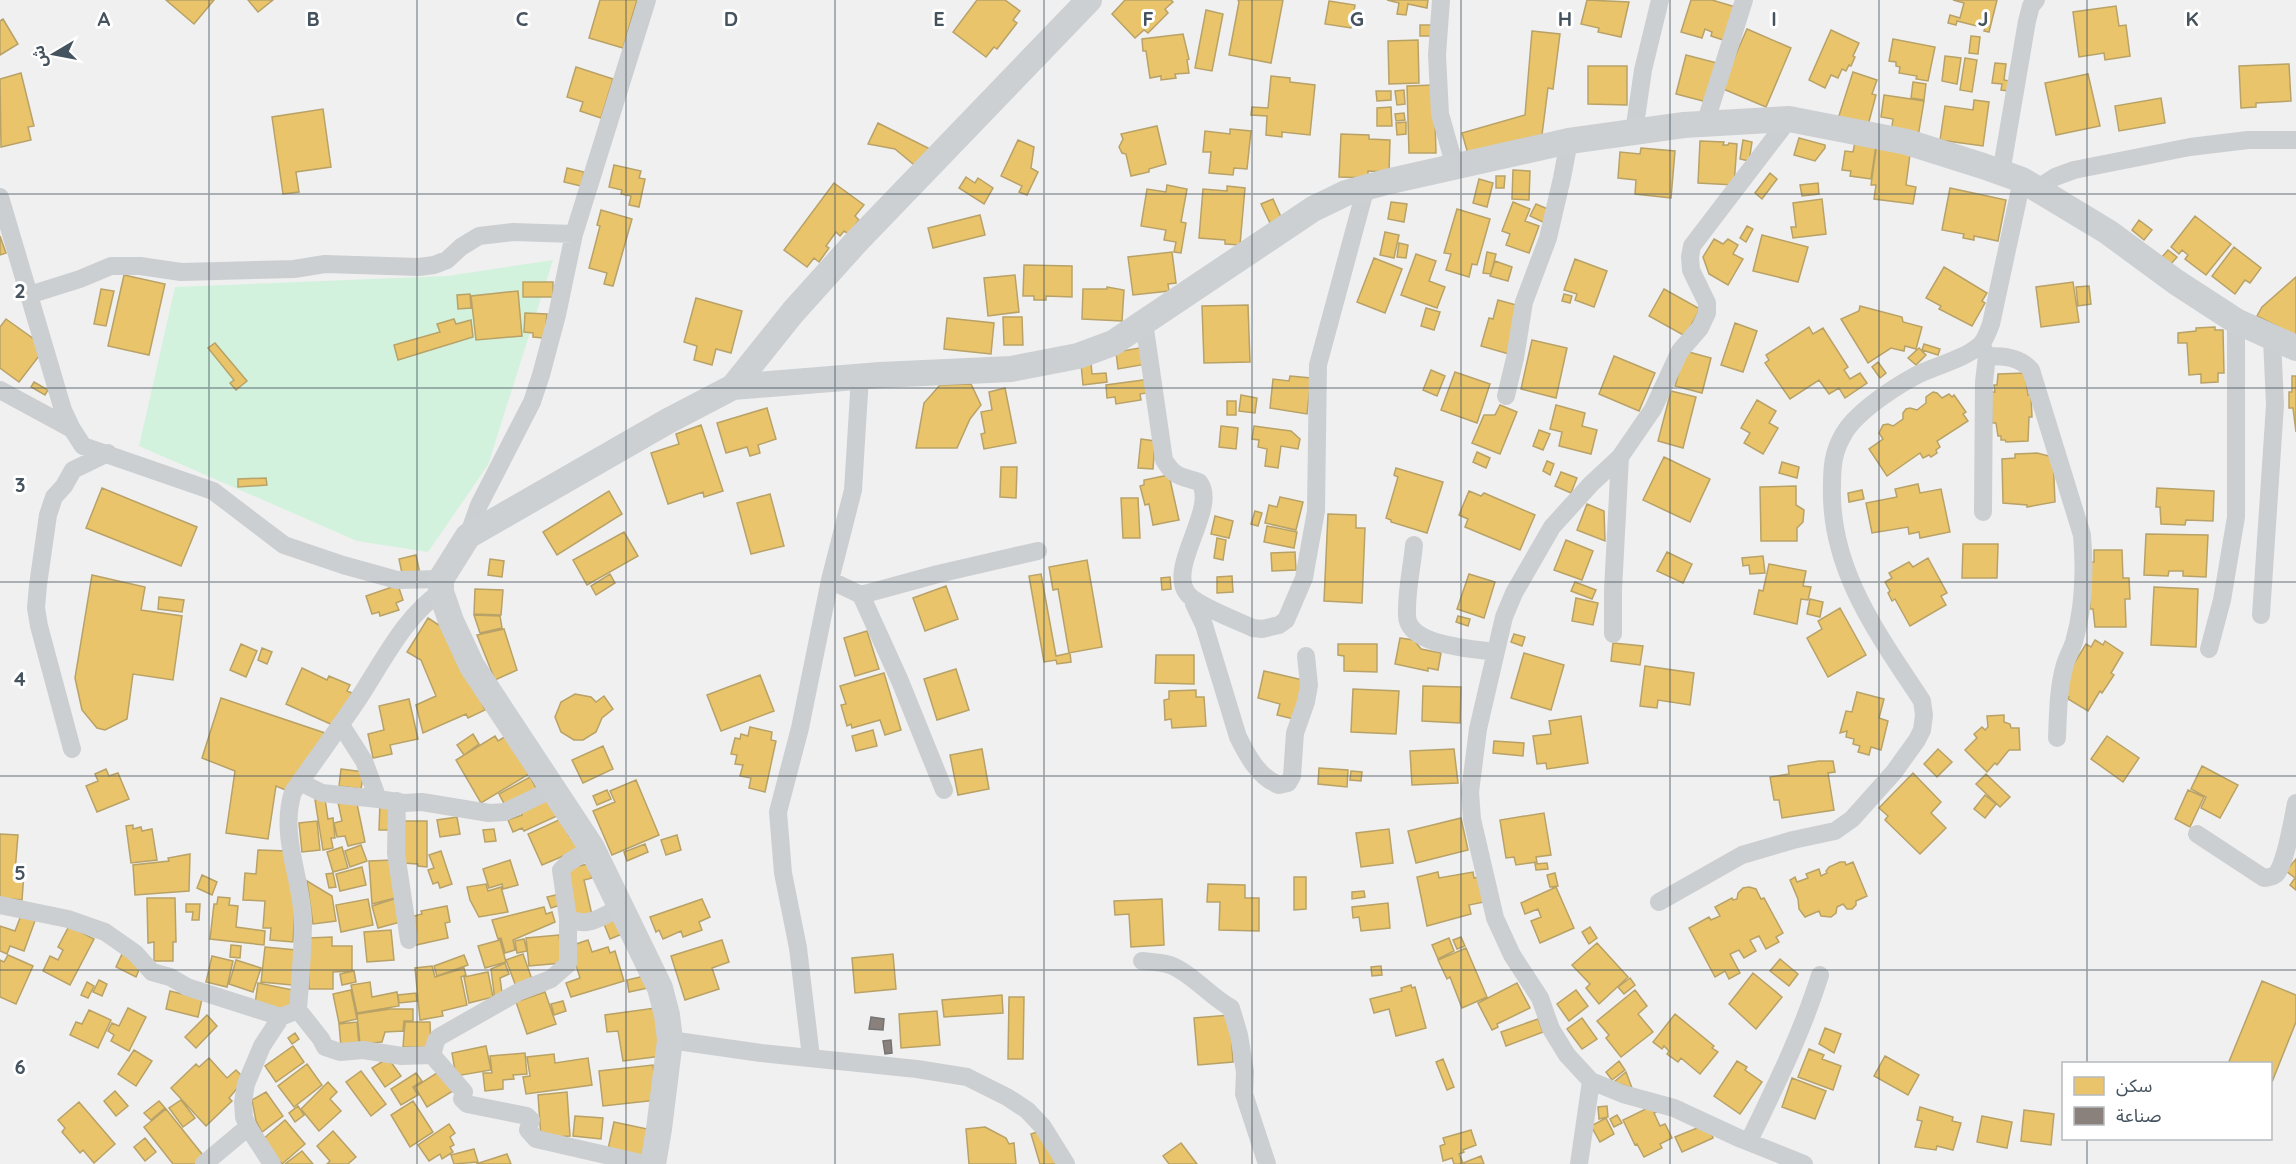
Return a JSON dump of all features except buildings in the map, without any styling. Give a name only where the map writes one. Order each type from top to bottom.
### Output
[{"type":"street","points":[[432,1054],[402,1056],[363,1050],[340,1052],[325,1047],[298,1010],[303,921],[288,830],[289,804],[293,792],[341,725],[406,624],[441,585],[468,536],[479,505],[532,402],[557,315],[574,234],[646,0]]},
{"type":"street","points":[[733,387],[793,312],[856,242],[1089,0]]},
{"type":"street","points":[[1441,0],[1437,56],[1440,114],[1455,166]]},
{"type":"street","points":[[1634,132],[1643,70],[1660,0]]},
{"type":"street","points":[[1705,124],[1744,0]]},
{"type":"street","points":[[1983,512],[1984,350],[2020,181],[2026,21],[2036,0]]},
{"type":"street","points":[[468,536],[668,421],[733,387],[1011,369],[1078,356],[1113,343],[1312,209],[1346,193],[1569,141],[1705,124],[1789,119],[1907,142],[2020,181],[2108,232],[2176,282],[2236,321],[2296,348]]},
{"type":"street","points":[[1789,119],[1692,246],[1690,270],[1707,303],[1707,313],[1700,328],[1680,351],[1653,409],[1620,457],[1558,520],[1541,544],[1514,593],[1494,652],[1478,729],[1470,792],[1472,819],[1495,918],[1512,955],[1540,999],[1551,1029],[1567,1054],[1591,1081],[1623,1094],[1674,1108],[1804,1164]]},
{"type":"street","points":[[2020,181],[2055,177],[2074,170],[2190,147],[2248,140],[2296,140]]},
{"type":"street","points":[[1506,396],[1524,302],[1548,238],[1569,141]]},
{"type":"street","points":[[1144,322],[1164,460],[1170,470],[1180,478],[1201,483],[1202,487],[1203,499],[1198,523],[1182,571],[1184,588],[1195,600],[1252,628],[1262,629],[1279,625],[1286,620],[1292,609],[1304,578],[1316,511],[1318,365],[1366,187]]},
{"type":"street","points":[[0,197],[63,410],[84,446],[213,491],[284,545],[397,580],[441,585]]},
{"type":"street","points":[[29,295],[80,279],[111,266],[140,266],[181,272],[294,269],[325,264],[419,267],[447,260],[461,247],[479,236],[513,232],[574,234]]},
{"type":"street","points":[[2209,649],[2222,600],[2236,517],[2236,321]]},
{"type":"street","points":[[2261,615],[2275,405],[2272,339]]},
{"type":"street","points":[[1659,902],[1742,855],[1835,831],[1852,819],[1894,772],[1917,740],[1922,730],[1924,715],[1922,701],[1859,602],[1840,556],[1831,507],[1833,460],[1842,435],[1891,389],[1930,368],[1966,354],[1984,350],[2024,362],[2031,370],[2082,534],[2084,554],[2082,599],[2074,644],[2064,665],[2059,695],[2057,738]]},
{"type":"street","points":[[811,1057],[798,948],[783,873],[778,812],[800,728],[830,580],[853,490],[860,377]]},
{"type":"street","points":[[0,390],[72,429]]},
{"type":"street","points":[[72,749],[39,626],[36,608],[38,585],[48,515],[54,497],[74,470],[108,453]]},
{"type":"street","points":[[1613,634],[1612,590],[1620,457]]},
{"type":"street","points":[[1414,545],[1407,615],[1413,631],[1432,641],[1494,652]]},
{"type":"street","points":[[861,595],[938,574],[1038,551]]},
{"type":"street","points":[[830,580],[861,595],[900,681],[944,790]]},
{"type":"street","points":[[441,585],[451,621],[472,666],[592,848],[660,988],[670,1040],[653,1164]]},
{"type":"street","points":[[1195,600],[1194,604],[1204,625],[1238,737],[1245,752],[1264,777],[1279,785],[1288,783],[1292,776],[1295,733],[1306,702],[1309,685],[1306,656]]},
{"type":"street","points":[[341,725],[364,761],[378,799]]},
{"type":"street","points":[[300,782],[322,793],[422,802],[489,813],[505,812],[553,789]]},
{"type":"street","points":[[398,801],[396,853],[409,940]]},
{"type":"street","points":[[2197,834],[2264,878],[2273,876],[2278,872],[2284,853],[2296,802]]},
{"type":"street","points":[[432,1054],[435,1041],[439,1037],[520,991],[551,979],[568,964],[567,918],[561,870],[569,862],[592,848]]},
{"type":"street","points":[[0,905],[68,919],[105,932],[135,953],[152,972],[170,977],[187,987],[281,1017]]},
{"type":"street","points":[[567,918],[576,923],[593,922],[621,906]]},
{"type":"street","points":[[1142,961],[1169,965],[1185,972],[1217,1000],[1231,1008],[1239,1035],[1245,1072],[1244,1094],[1267,1164]]},
{"type":"street","points":[[1749,1141],[1778,1082],[1820,975]]},
{"type":"street","points":[[272,1164],[244,1117],[243,1102],[246,1084],[262,1046],[281,1017],[298,1010]]},
{"type":"street","points":[[670,1040],[762,1053],[917,1069],[975,1079],[1027,1110],[1043,1127],[1066,1164]]},
{"type":"street","points":[[432,1054],[464,1092],[462,1099],[467,1104],[527,1116],[531,1120],[528,1130],[536,1139],[645,1164]]},
{"type":"street","points":[[1579,1164],[1591,1081]]},
{"type":"street","points":[[204,1164],[248,1127]]},
{"type":"green space","points":[[553,260],[488,465],[428,552],[357,541],[139,446],[175,287],[447,276]]}]
